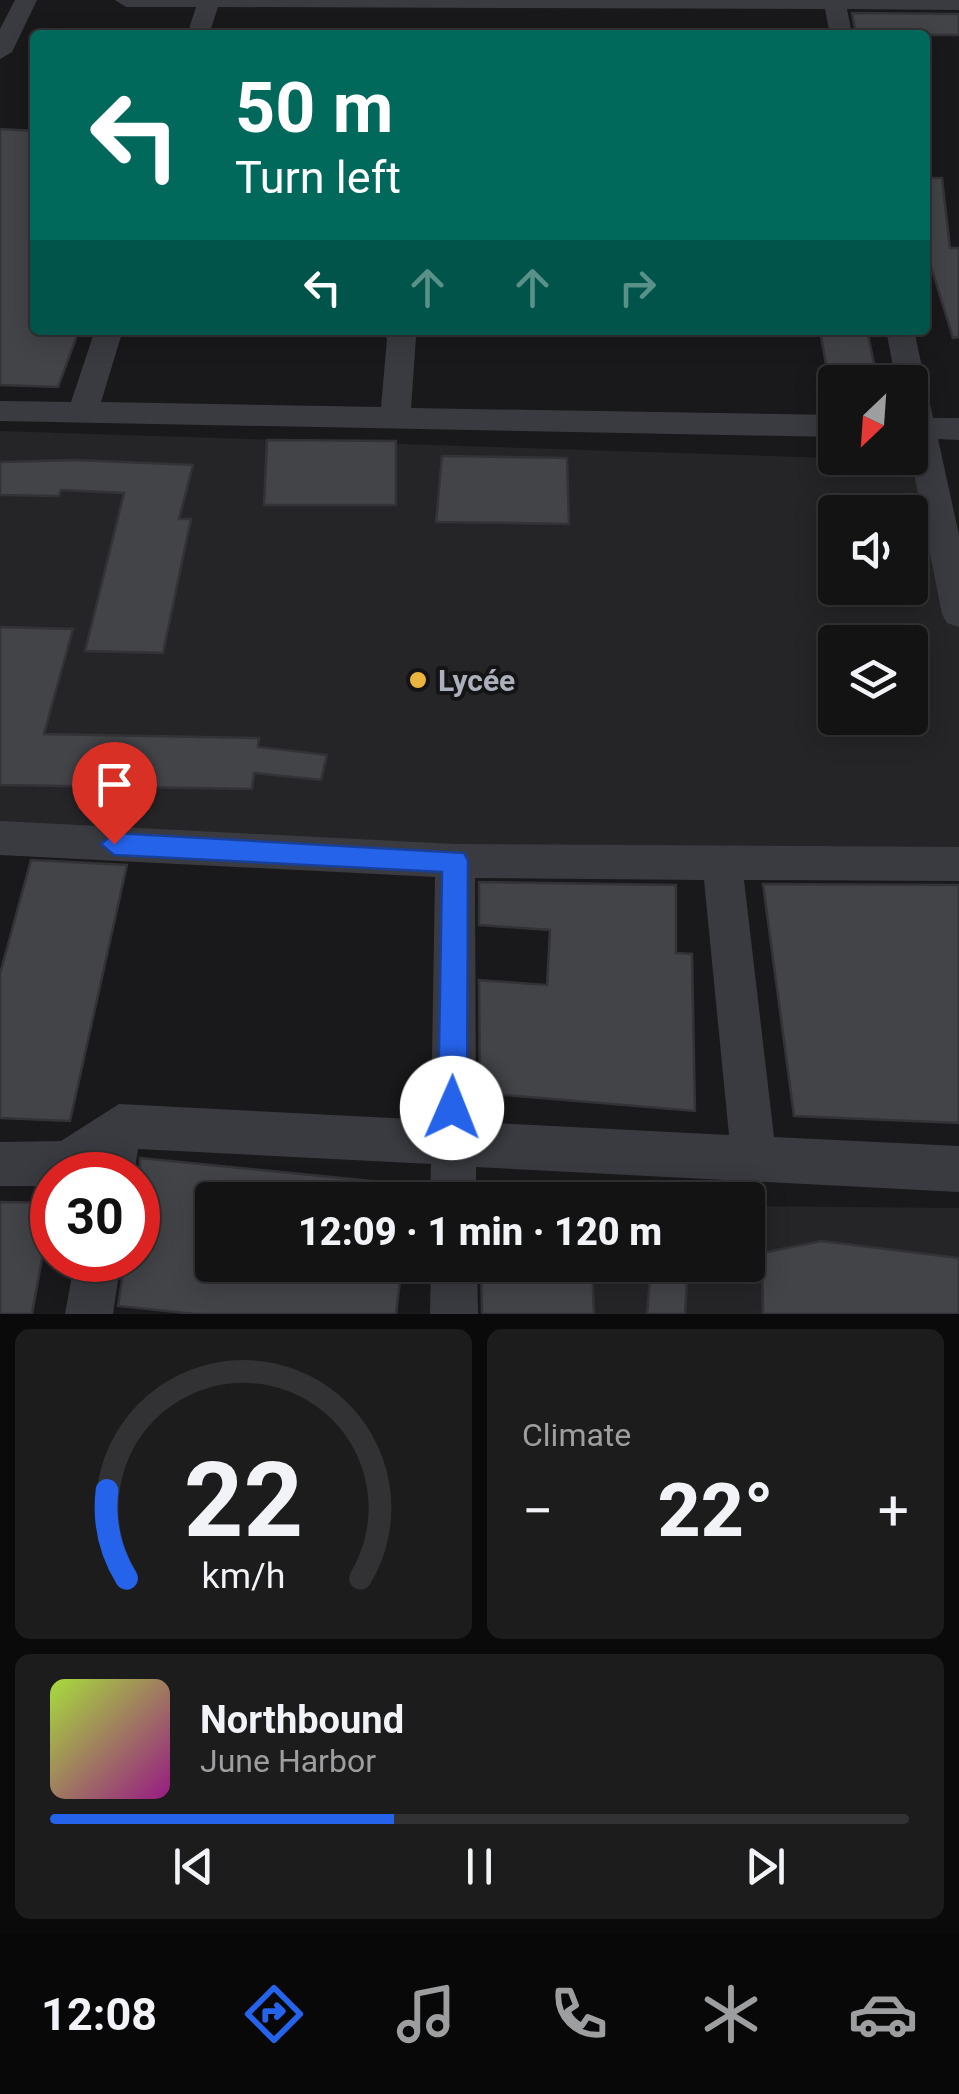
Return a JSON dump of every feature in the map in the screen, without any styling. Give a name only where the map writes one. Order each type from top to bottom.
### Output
[{"type":"street","points":[[0,52],[26,0]]},
{"type":"street","points":[[126,0],[959,4]]},
{"type":"street","points":[[200,30],[209,0]]},
{"type":"street","points":[[835,2],[840,30]]},
{"type":"street","points":[[84,414],[108,335]]},
{"type":"street","points":[[394,418],[400,335]]},
{"type":"street","points":[[901,335],[905,365]]},
{"type":"street","points":[[0,411],[818,426]]},
{"type":"street","points":[[928,428],[959,429]]},
{"type":"street","points":[[926,475],[959,614]]},
{"type":"street","points":[[0,838],[455,861],[959,864]]},
{"type":"street","points":[[453,1182],[455,861]]},
{"type":"street","points":[[722,862],[754,1159]]},
{"type":"street","points":[[115,1152],[119,1126]]},
{"type":"street","points":[[0,1164],[68,1163],[119,1126],[959,1168]]},
{"type":"street","points":[[89,1314],[94,1282]]},
{"type":"street","points":[[454,1282],[454,1314]]},
{"type":"shaded area","name":"Lycée","points":[[0,431],[818,458],[818,475],[927,475],[959,614],[959,862],[0,831]]},
{"type":"shaded area","points":[[765,1206],[959,1208],[959,1314],[594,1314],[593,1282],[765,1282]]},
{"type":"building","points":[[852,13],[959,14],[959,35],[930,35],[930,30],[855,30]]},
{"type":"building","points":[[0,129],[30,131],[30,335],[77,335],[58,387],[0,385]]},
{"type":"building","points":[[930,178],[942,178],[950,248],[959,248],[959,337],[953,338],[930,263]]},
{"type":"building","points":[[821,335],[868,335],[874,365],[826,365]]},
{"type":"building","points":[[267,440],[396,441],[396,505],[264,505]]},
{"type":"building","points":[[442,456],[567,458],[569,524],[436,522]]},
{"type":"building","points":[[76,460],[193,465],[179,519],[191,519],[163,653],[85,651],[124,493],[61,490],[59,496],[0,495],[0,462]]},
{"type":"building","points":[[0,627],[73,629],[44,734],[259,738],[258,747],[327,755],[321,780],[254,773],[252,789],[0,785]]},
{"type":"building","points":[[31,860],[127,865],[70,1121],[0,1118],[0,974]]},
{"type":"building","points":[[479,882],[676,885],[676,953],[692,954],[695,1111],[480,1093],[479,980],[547,985],[550,930],[479,925]]},
{"type":"building","points":[[763,884],[959,885],[959,1123],[794,1116]]},
{"type":"building","points":[[160,1160],[381,1182],[195,1182],[195,1282],[400,1282],[396,1314],[195,1314],[118,1306],[122,1282],[160,1282]]},
{"type":"building","points":[[0,1202],[30,1203],[30,1282],[38,1282],[32,1314],[0,1314]]},
{"type":"building","points":[[821,1241],[959,1258],[959,1314],[763,1314],[765,1252]]},
{"type":"building","points":[[481,1282],[593,1282],[594,1314],[482,1314]]},
{"type":"building","points":[[650,1282],[687,1282],[685,1314],[647,1314]]},
{"type":"place","name":"Lycée","points":[[418,680]]},
{"type":"route","points":[[114,844],[455,861],[452,1108]]}]
